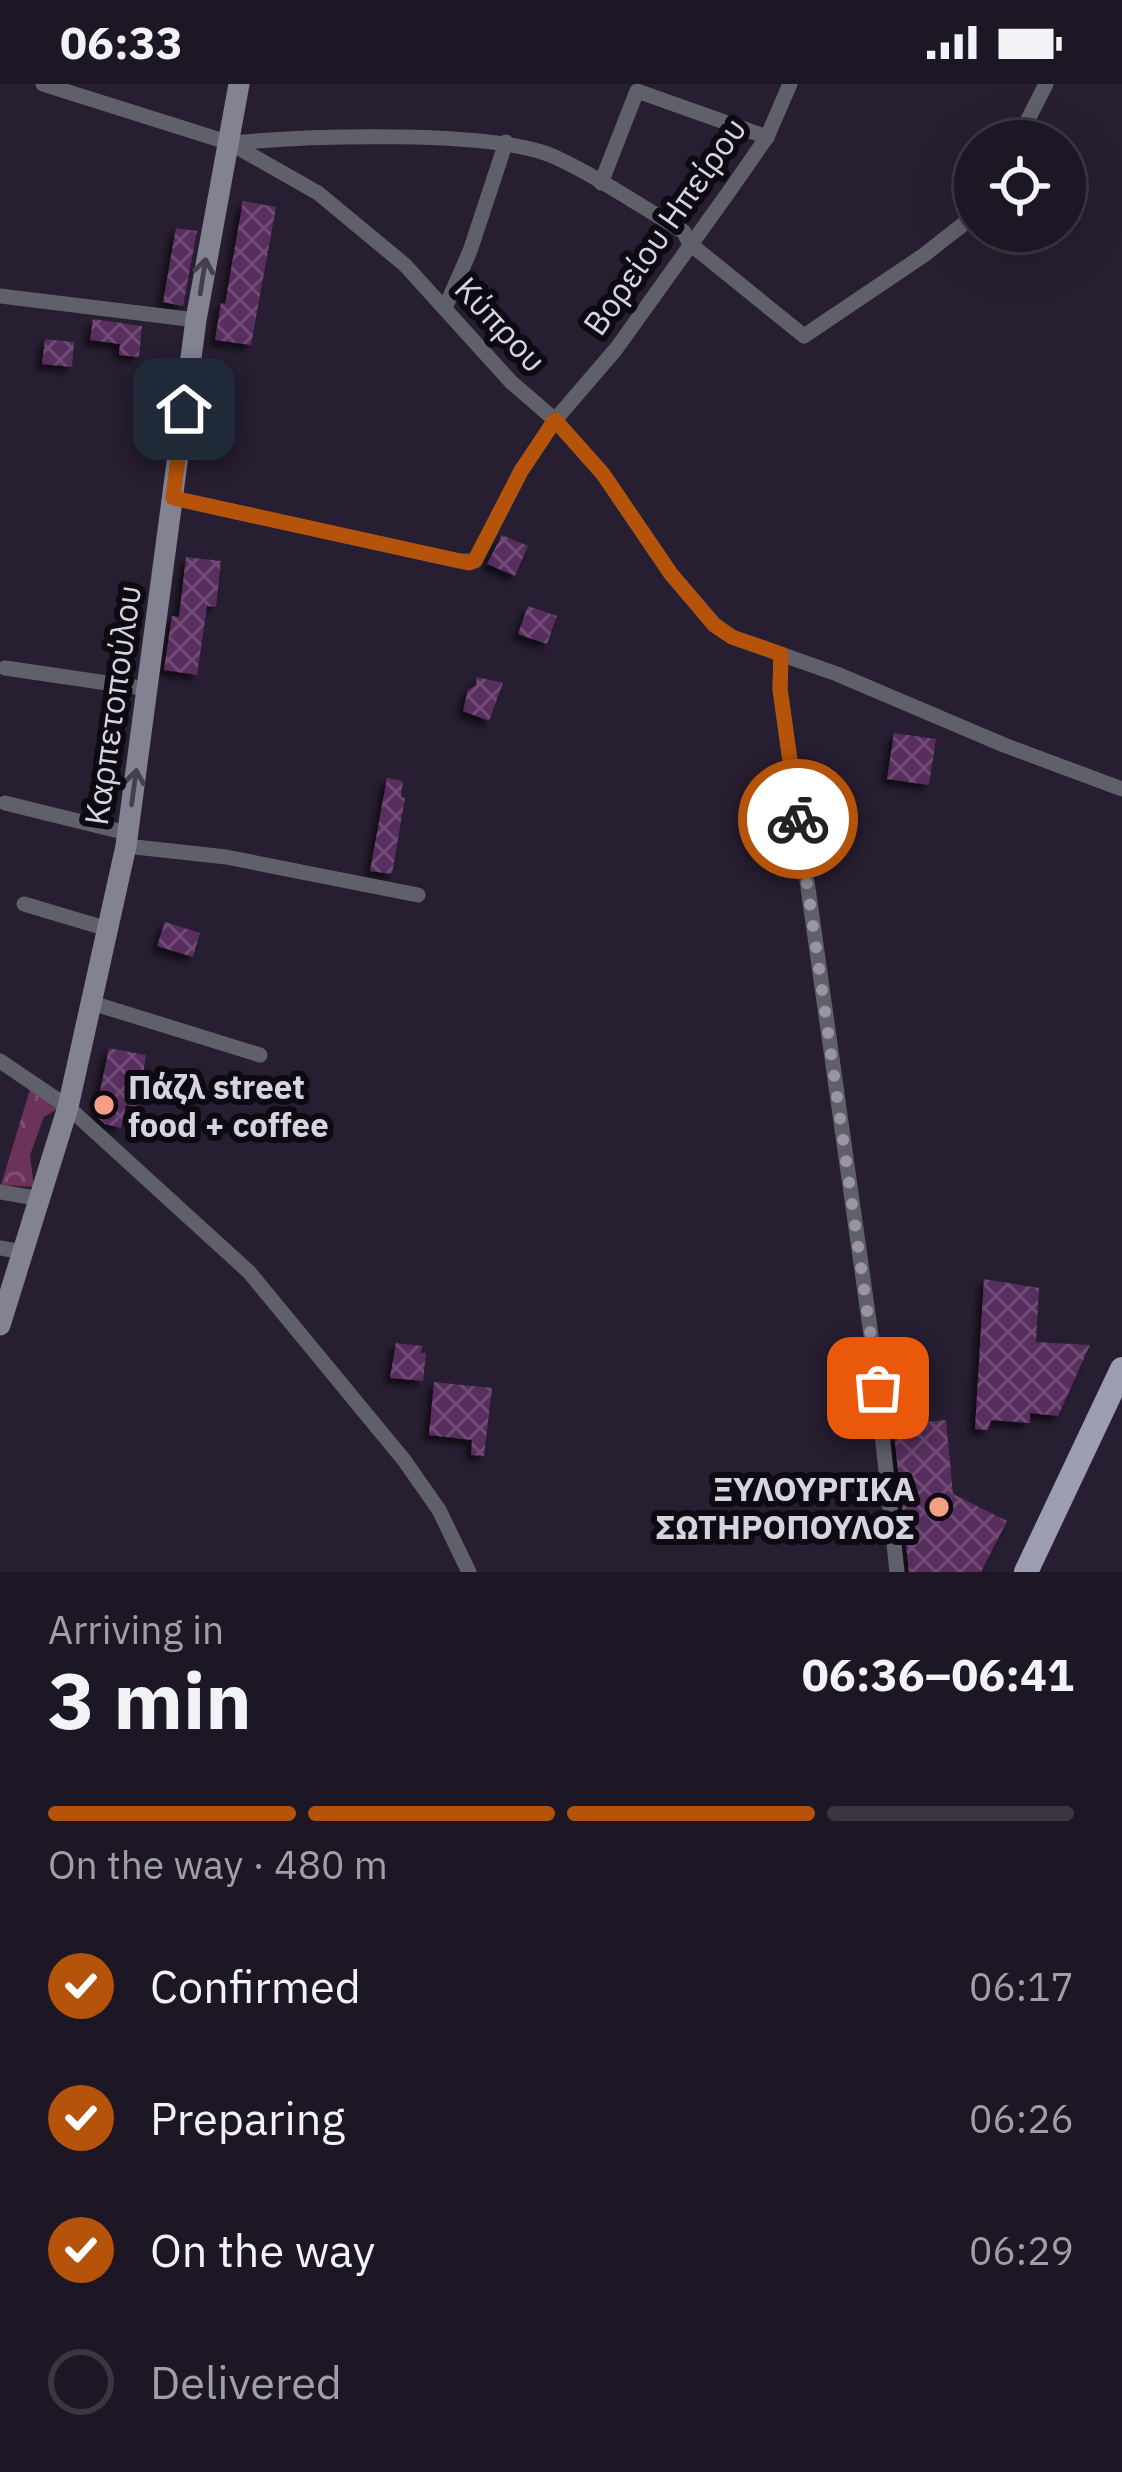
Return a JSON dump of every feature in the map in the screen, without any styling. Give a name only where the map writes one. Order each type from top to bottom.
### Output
[{"type":"main road","name":"Καρπετοπούλου","points":[[0,1325],[68,1107],[126,840],[196,320],[239,84]]},
{"type":"main road","points":[[1026,1572],[1122,1370]]},
{"type":"street","name":"Κύπρου","points":[[43,84],[230,143],[318,193],[405,265],[511,382],[555,420],[603,474],[671,574],[714,625],[732,637],[838,674],[1004,746],[1122,789]]},
{"type":"street","name":"Βορείου Ηπείρου","points":[[173,498],[469,563],[475,560],[521,471],[555,420],[616,349],[766,137],[790,84]]},
{"type":"street","points":[[1028,120],[1046,84]]},
{"type":"street","points":[[601,183],[637,91],[766,137]]},
{"type":"street","points":[[445,308],[470,251],[506,142]]},
{"type":"street","points":[[230,143],[506,142],[553,156],[684,232],[689,243],[804,336],[954,231]]},
{"type":"street","points":[[0,296],[196,320]]},
{"type":"street","points":[[781,654],[780,689],[872,1342],[897,1572]]},
{"type":"street","points":[[5,668],[148,689]]},
{"type":"street","points":[[5,803],[126,840],[418,895]]},
{"type":"street","points":[[24,904],[108,929]]},
{"type":"street","points":[[92,1003],[260,1055]]},
{"type":"street","points":[[0,1061],[68,1107],[249,1272],[404,1460],[439,1510],[470,1572]]},
{"type":"street","points":[[0,1192],[40,1198]]},
{"type":"street","points":[[0,1248],[23,1252]]},
{"type":"green space","points":[[31,1086],[59,1108],[44,1117],[30,1155],[34,1187],[1,1185]]},
{"type":"building","points":[[243,201],[276,207],[251,345],[215,340]]},
{"type":"building","points":[[176,228],[197,231],[183,306],[163,302]]},
{"type":"building","points":[[93,319],[142,326],[139,357],[119,355],[120,344],[90,340]]},
{"type":"building","points":[[45,339],[74,342],[72,367],[42,364]]},
{"type":"building","points":[[502,535],[528,546],[515,576],[487,564]]},
{"type":"building","points":[[186,557],[221,561],[216,607],[207,606],[197,675],[164,670],[172,616],[179,617]]},
{"type":"building","points":[[528,606],[557,616],[547,644],[518,634]]},
{"type":"building","points":[[477,677],[503,683],[489,721],[463,711]]},
{"type":"building","points":[[894,733],[936,739],[929,785],[887,779]]},
{"type":"building","points":[[387,778],[403,781],[401,797],[405,798],[392,874],[370,871]]},
{"type":"building","points":[[165,922],[200,933],[193,957],[157,946]]},
{"type":"building","points":[[109,1048],[146,1055],[138,1107],[126,1105],[121,1128],[95,1115]]},
{"type":"building","points":[[984,1279],[1039,1288],[1036,1342],[1090,1345],[1058,1416],[1030,1413],[1030,1423],[991,1420],[988,1430],[975,1429]]},
{"type":"building","points":[[396,1343],[422,1346],[421,1353],[426,1353],[423,1381],[390,1378]]},
{"type":"building","points":[[434,1382],[492,1388],[484,1456],[471,1455],[472,1440],[429,1435]]},
{"type":"building","name":"ΞΥΛΟΥΡΓΙΚΑ ΣΩΤΗΡΟΠΟΥΛΟΣ","points":[[946,1420],[953,1494],[1007,1521],[981,1572],[909,1572],[894,1433],[902,1432],[901,1424]]},
{"type":"way so far","points":[[798,819],[878,1388]]},
{"type":"place","name":"Πάζλ street food + coffee","points":[[104,1105]]},
{"type":"place","name":"ΞΥΛΟΥΡΓΙΚΑ ΣΩΤΗΡΟΠΟΥΛΟΣ","points":[[939,1507]]},
{"type":"route","points":[[184,409],[173,498],[469,563],[555,420],[603,474],[671,574],[714,625],[732,637],[781,654],[780,689],[798,819]]}]
